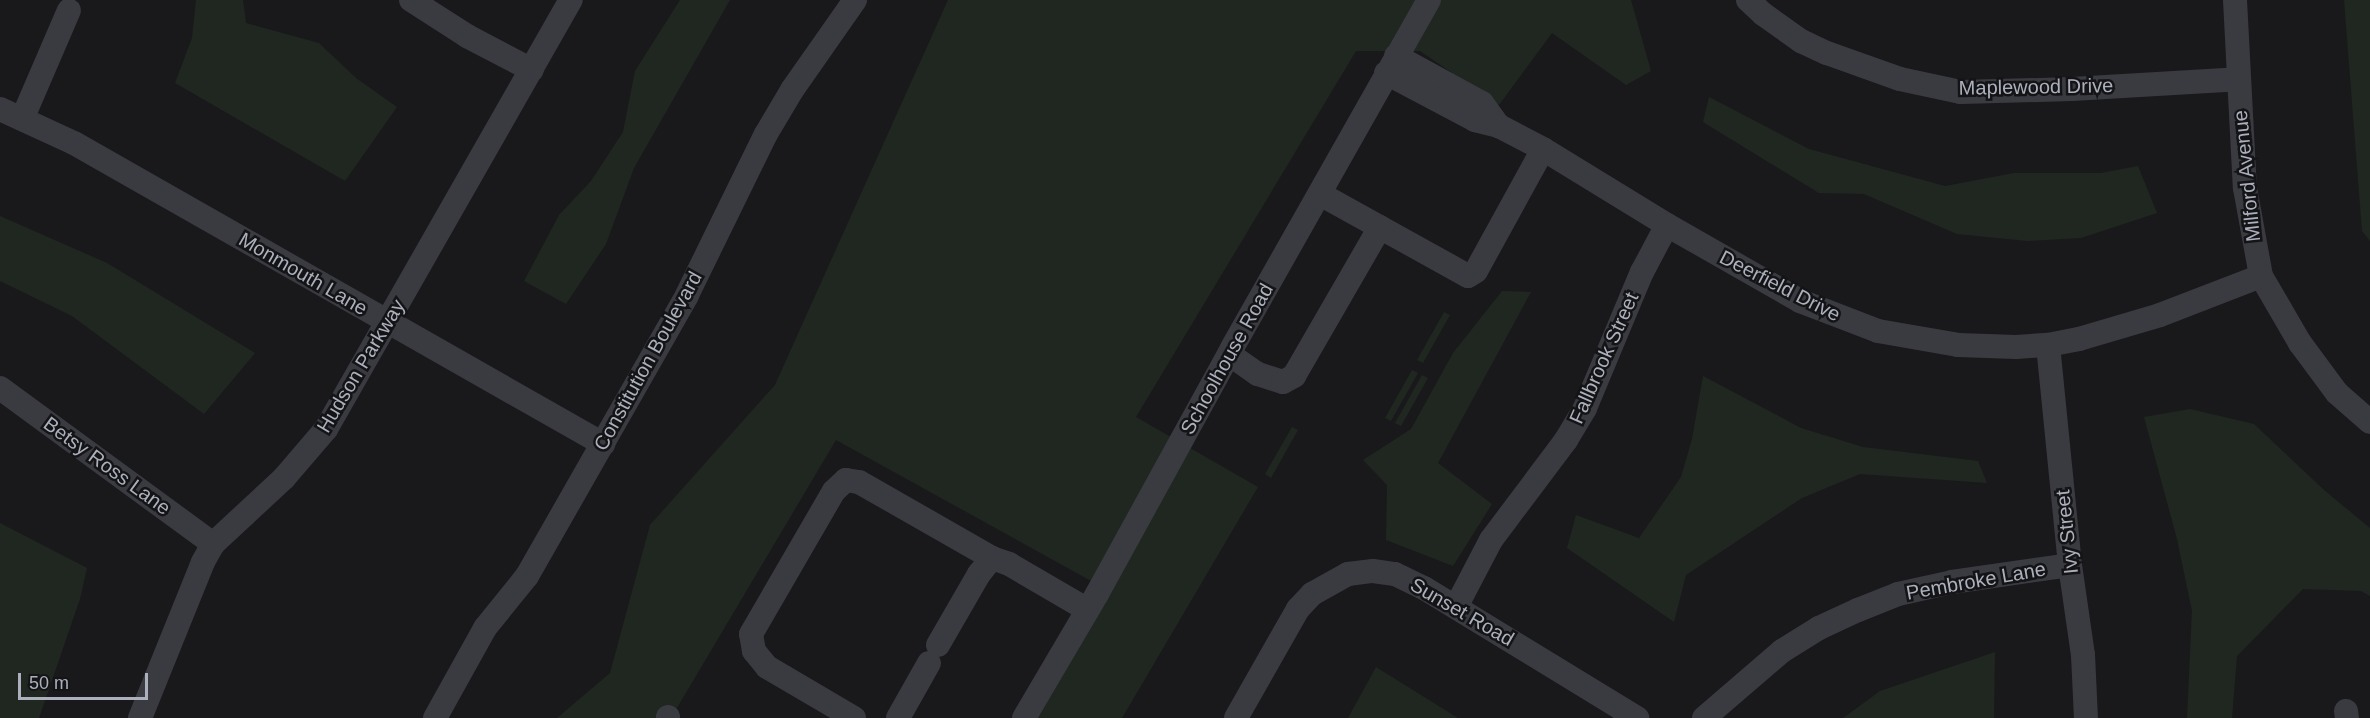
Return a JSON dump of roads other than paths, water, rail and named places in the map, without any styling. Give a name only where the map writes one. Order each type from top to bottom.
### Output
[{"type":"street","points":[[411,0],[467,36],[532,70]]},
{"type":"street","name":"Hudson Parkway","points":[[140,718],[203,562],[213,544],[284,478],[326,429],[571,0]]},
{"type":"street","name":"Constitution Boulevard","points":[[435,718],[485,628],[527,576],[603,444],[687,295],[766,134],[792,90],[855,0]]},
{"type":"street","name":"Schoolhouse Road","points":[[1024,718],[1088,610],[1228,354],[1429,0]]},
{"type":"street","name":"Maplewood Drive","points":[[1748,0],[1763,14],[1801,41],[1827,53],[1900,79],[1961,92],[2072,89],[2238,79]]},
{"type":"street","name":"Milford Avenue","points":[[2235,0],[2245,188],[2261,276],[2306,352],[2337,393],[2370,422]]},
{"type":"street","points":[[23,117],[69,10]]},
{"type":"street","name":"Deerfield Drive","points":[[1391,64],[1482,103],[1499,126],[1543,149],[1667,225],[1800,301],[1878,331],[1958,345],[2016,348],[2048,345],[2079,339],[2160,315],[2261,276]]},
{"type":"street","name":"Monmouth Lane","points":[[0,109],[23,117],[74,143],[603,444]]},
{"type":"street","points":[[1320,194],[1468,276],[1476,271],[1543,149]]},
{"type":"street","name":"Fallbrook Street","points":[[1456,607],[1491,540],[1566,440],[1585,408],[1642,272],[1667,225]]},
{"type":"street","points":[[1228,354],[1258,374],[1283,382],[1294,376],[1380,227]]},
{"type":"street","name":"Ivy Street","points":[[2048,345],[2070,565],[2083,655],[2086,718]]},
{"type":"street","name":"Betsy Ross Lane","points":[[0,388],[213,544]]},
{"type":"street","points":[[854,718],[767,667],[754,651],[751,634],[834,491],[846,480],[859,482],[1088,610]]},
{"type":"street","points":[[898,718],[980,574],[992,558]]},
{"type":"street","name":"Pembroke Lane","points":[[1704,718],[1782,651],[1819,628],[1858,610],[1898,594],[1952,582],[2070,565]]},
{"type":"street","name":"Sunset Road","points":[[1236,718],[1298,609],[1312,594],[1348,574],[1372,571],[1395,574],[1456,607],[1637,718]]}]
